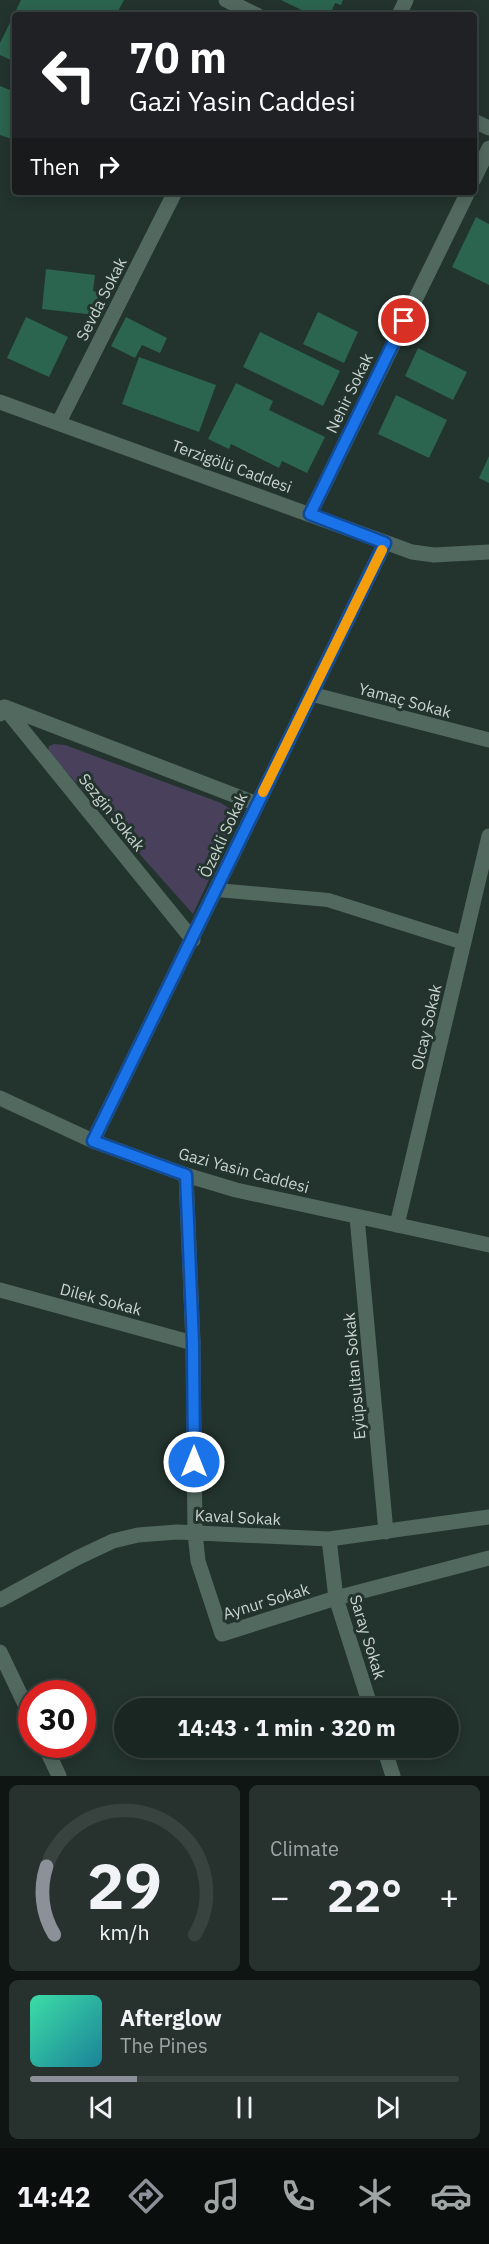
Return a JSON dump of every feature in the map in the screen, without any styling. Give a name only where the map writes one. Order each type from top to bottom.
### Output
[{"type":"street","points":[[226,0],[251,12]]},
{"type":"street","points":[[477,173],[489,148]]},
{"type":"street","name":"Sevda Sokak","points":[[59,422],[173,195]]},
{"type":"street","name":"Nehir Sokak","points":[[310,514],[467,195]]},
{"type":"street","name":"Terzigölü Caddesi","points":[[0,402],[412,552],[434,555],[489,552]]},
{"type":"street","name":"Özekli Sokak","points":[[93,1141],[385,543]]},
{"type":"street","name":"Yamaç Sokak","points":[[311,694],[489,740]]},
{"type":"street","name":"Sezgin Sokak","points":[[1,708],[256,804]]},
{"type":"street","name":"Sezgin Sokak","points":[[1,708],[193,940]]},
{"type":"street","name":"Olcay Sokak","points":[[397,1226],[489,836]]},
{"type":"street","name":"Gazi Yasin Caddesi","points":[[0,1098],[93,1141],[186,1175],[236,1190],[489,1245]]},
{"type":"street","name":"Aynur Sokak","points":[[186,1175],[193,1343],[195,1533],[201,1571],[222,1634],[336,1598],[489,1558]]},
{"type":"street","name":"Eyüpsultan Sokak","points":[[357,1217],[386,1532]]},
{"type":"street","name":"Dilek Sokak","points":[[0,1290],[193,1343]]},
{"type":"street","name":"Kaval Sokak","points":[[0,1600],[113,1541],[157,1532],[329,1539],[489,1517]]},
{"type":"street","name":"Saray Sokak","points":[[329,1539],[336,1598],[368,1698]]},
{"type":"street","points":[[0,1652],[18,1690]]},
{"type":"street","points":[[51,1758],[59,1776]]},
{"type":"street","points":[[387,1758],[393,1776]]},
{"type":"lane","points":[[217,890],[328,900],[464,943]]},
{"type":"shaded area","points":[[65,745],[221,803],[232,810],[235,824],[193,914],[48,751],[49,746]]},
{"type":"building","points":[[21,0],[124,0],[118,12],[15,12]]},
{"type":"building","points":[[281,0],[343,0],[341,5],[335,3],[331,12],[306,12]]},
{"type":"building","points":[[12,18],[12,61],[0,55],[0,43]]},
{"type":"building","points":[[0,86],[12,91],[12,139],[0,135]]},
{"type":"building","points":[[476,217],[489,224],[489,285],[452,267]]},
{"type":"building","points":[[46,269],[95,275],[93,291],[98,292],[95,315],[42,309]]},
{"type":"building","points":[[318,312],[358,332],[344,363],[303,344]]},
{"type":"building","points":[[26,317],[68,337],[49,377],[7,358]]},
{"type":"building","points":[[126,317],[167,338],[160,353],[142,345],[135,358],[111,346]]},
{"type":"building","points":[[260,332],[340,371],[323,406],[243,367]]},
{"type":"building","points":[[418,348],[467,372],[453,400],[405,376]]},
{"type":"building","points":[[139,357],[216,385],[199,432],[122,404]]},
{"type":"building","points":[[236,383],[273,401],[269,410],[325,437],[307,473],[282,461],[279,468],[231,444],[229,449],[208,439]]},
{"type":"building","points":[[396,395],[447,420],[429,458],[378,434]]},
{"type":"building","points":[[489,456],[489,483],[479,478]]},
{"type":"slow traffic","points":[[263,792],[382,550]]},
{"type":"route","points":[[194,1462],[193,1343],[186,1175],[93,1141],[385,543],[310,514],[404,321]]}]
